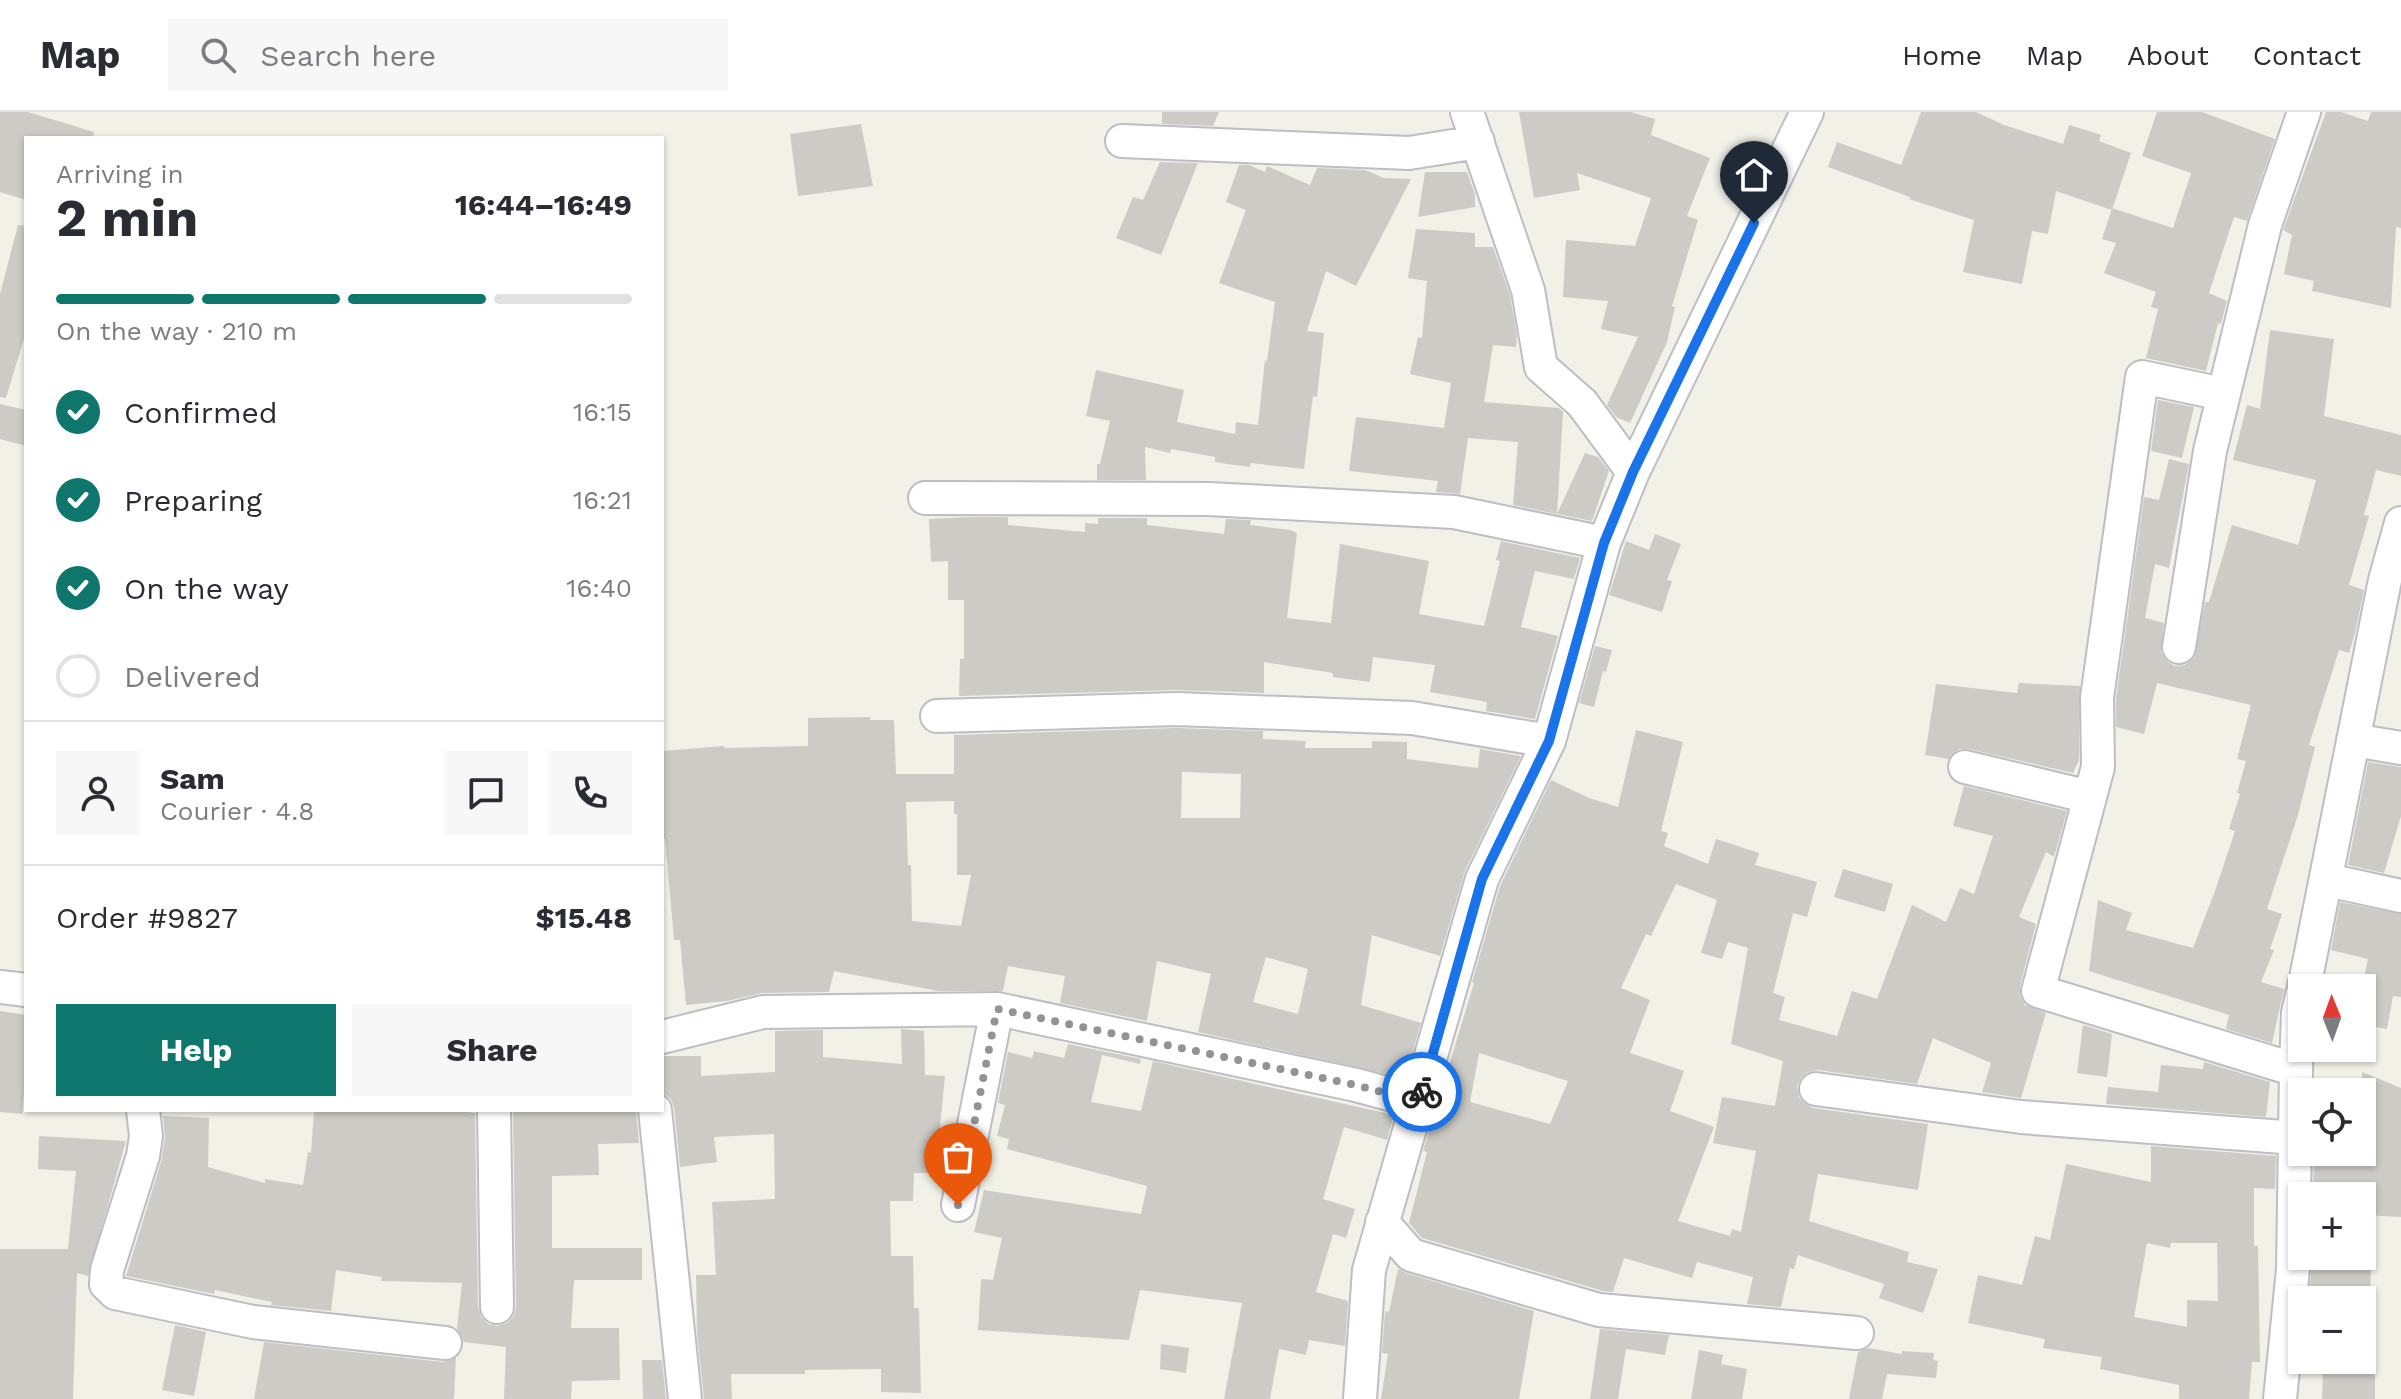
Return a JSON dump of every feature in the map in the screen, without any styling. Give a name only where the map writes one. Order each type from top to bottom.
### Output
[{"type":"street","points":[[1360,1399],[1369,1270],[1482,879],[1549,741],[1604,543],[1633,472],[1807,112]]},
{"type":"street","points":[[2179,647],[2210,451],[2223,394],[2265,225],[2304,112]]},
{"type":"street","points":[[1122,141],[1409,153],[1472,127],[1528,290],[1541,367],[1582,403],[1633,472]]},
{"type":"street","points":[[2223,394],[2142,377],[2097,698],[2098,767],[2038,991],[2296,1070]]},
{"type":"street","points":[[925,498],[1208,499],[1454,512],[1604,543]]},
{"type":"street","points":[[2307,974],[2353,740],[2393,581],[2401,523]]},
{"type":"street","points":[[937,716],[1177,709],[1412,718],[1549,741]]},
{"type":"street","points":[[2353,740],[2401,748]]},
{"type":"street","points":[[1965,767],[2090,797]]},
{"type":"street","points":[[2327,880],[2401,896]]},
{"type":"street","points":[[0,987],[24,990]]},
{"type":"street","points":[[664,1037],[763,1012],[997,1009],[1356,1085],[1419,1102]]},
{"type":"street","points":[[958,1205],[997,1009]]},
{"type":"street","points":[[2296,1062],[2296,1078]]},
{"type":"street","points":[[1816,1089],[2021,1117],[2288,1137]]},
{"type":"street","points":[[143,1112],[146,1136],[143,1156],[107,1270],[106,1284],[115,1293],[253,1322],[445,1343]]},
{"type":"street","points":[[494,1112],[497,1307]]},
{"type":"street","points":[[655,1112],[685,1399]]},
{"type":"street","points":[[2280,1399],[2293,1269],[2295,1166]]},
{"type":"street","points":[[1382,1222],[1411,1255],[1599,1310],[1857,1333]]},
{"type":"building","points":[[0,112],[28,112],[94,132],[93,136],[24,136],[24,199],[0,192]]},
{"type":"building","points":[[1162,112],[1219,112],[1213,126],[1162,124]]},
{"type":"building","points":[[1519,112],[1631,112],[1655,119],[1651,135],[1710,158],[1687,216],[1698,220],[1672,306],[1675,307],[1667,342],[1630,423],[1616,417],[1607,405],[1638,337],[1601,329],[1608,301],[1563,297],[1566,240],[1635,246],[1651,198],[1577,173],[1580,190],[1534,198]]},
{"type":"building","points":[[1921,112],[1976,112],[2004,125],[2063,144],[2069,125],[2101,135],[2099,141],[2131,153],[2112,210],[2056,191],[2048,234],[2032,231],[2022,284],[1963,272],[1974,220],[1909,199],[1828,167],[1837,142],[1901,165]]},
{"type":"building","points":[[2157,112],[2202,112],[2275,139],[2247,221],[2234,217],[2209,293],[2227,301],[2206,371],[2146,358],[2158,309],[2151,307],[2156,292],[2104,273],[2116,243],[2102,239],[2112,208],[2173,228],[2191,173],[2142,156]]},
{"type":"building","points":[[2326,112],[2341,112],[2368,121],[2371,112],[2401,112],[2401,228],[2396,227],[2391,308],[2312,291],[2314,281],[2284,274],[2292,235],[2283,230]]},
{"type":"building","points":[[861,124],[873,186],[798,196],[790,134]]},
{"type":"building","points":[[1160,162],[1198,163],[1161,255],[1116,238],[1133,197],[1143,200]]},
{"type":"building","points":[[1239,165],[1249,165],[1265,172],[1267,166],[1310,185],[1317,168],[1365,170],[1384,178],[1411,179],[1356,286],[1326,271],[1307,331],[1324,333],[1304,469],[1251,463],[1250,467],[1227,464],[1215,462],[1215,457],[1171,449],[1170,453],[1145,447],[1146,480],[1097,480],[1097,464],[1100,464],[1110,421],[1086,416],[1096,370],[1184,390],[1177,422],[1235,434],[1236,422],[1258,425],[1275,302],[1219,283],[1246,210],[1226,202]]},
{"type":"building","points":[[1425,172],[1467,172],[1475,194],[1475,207],[1418,217]]},
{"type":"building","points":[[18,225],[24,226],[24,339],[6,398],[0,397],[0,294]]},
{"type":"building","points":[[1416,229],[1475,233],[1475,247],[1493,247],[1510,295],[1517,336],[1516,347],[1493,345],[1484,402],[1559,408],[1563,412],[1557,514],[1513,505],[1518,442],[1468,438],[1460,494],[1436,492],[1438,481],[1349,471],[1356,417],[1444,428],[1451,383],[1410,374],[1418,337],[1422,338],[1427,281],[1408,278]]},
{"type":"building","points":[[2270,330],[2334,339],[2324,416],[2401,435],[2401,476],[2376,470],[2364,515],[2369,516],[2349,585],[2364,590],[2355,633],[2349,653],[2339,650],[2309,745],[2315,747],[2298,815],[2267,909],[2282,914],[2270,949],[2274,950],[2261,982],[2284,989],[2272,1043],[2226,1029],[2229,1015],[2089,971],[2098,900],[2132,913],[2126,930],[2193,948],[2235,831],[2229,829],[2246,761],[2237,759],[2251,705],[2157,683],[2144,734],[2116,727],[2116,699],[2144,497],[2159,500],[2169,459],[2189,464],[2169,568],[2155,564],[2145,618],[2164,623],[2161,653],[2168,662],[2175,666],[2185,665],[2194,658],[2205,602],[2209,602],[2232,525],[2298,545],[2316,480],[2233,460],[2247,405],[2260,409]]},
{"type":"building","points":[[2158,400],[2194,407],[2182,458],[2151,451]]},
{"type":"building","points":[[0,404],[24,410],[24,445],[0,439]]},
{"type":"building","points":[[1585,453],[1598,457],[1609,471],[1592,521],[1557,514]]},
{"type":"building","points":[[1008,517],[1008,525],[1085,532],[1085,523],[1098,524],[1098,518],[1147,518],[1147,525],[1224,534],[1226,519],[1251,520],[1250,525],[1290,530],[1297,533],[1287,618],[1331,623],[1340,544],[1429,561],[1419,614],[1484,626],[1500,561],[1496,560],[1501,541],[1580,558],[1574,579],[1535,571],[1521,627],[1558,636],[1535,719],[1486,711],[1487,702],[1430,692],[1435,665],[1373,657],[1370,682],[1264,662],[1264,693],[1176,690],[959,696],[960,659],[964,659],[964,600],[948,600],[948,561],[931,562],[929,519]]},
{"type":"building","points":[[1655,534],[1681,544],[1667,580],[1672,581],[1662,612],[1609,595],[1626,541],[1649,550]]},
{"type":"building","points":[[1595,646],[1612,650],[1594,707],[1579,703]]},
{"type":"building","points":[[2019,683],[2080,686],[2079,760],[2073,773],[1969,749],[1959,749],[1949,759],[1925,755],[1936,684],[2017,693]]},
{"type":"building","points":[[870,717],[870,720],[894,720],[896,774],[954,774],[954,735],[1177,728],[1263,731],[1263,739],[1306,741],[1305,748],[1372,748],[1372,741],[1407,742],[1407,759],[1478,768],[1480,749],[1521,756],[1465,871],[1440,956],[1372,935],[1361,1005],[1421,1023],[1405,1078],[1198,1032],[1211,974],[1157,961],[1147,1021],[1060,1003],[1065,976],[1008,966],[1003,991],[938,991],[834,971],[829,992],[762,993],[727,1001],[686,1005],[680,940],[674,940],[664,839],[664,751],[724,746],[808,746],[808,718]],"holes":[[[1182,772],[1241,774],[1240,818],[1181,818]],[[954,801],[954,814],[957,814],[957,875],[971,875],[961,926],[912,921],[906,802]],[[1266,957],[1308,969],[1298,1014],[1253,1002]]]},
{"type":"building","points":[[1636,730],[1683,742],[1661,831],[1668,833],[1664,846],[1708,864],[1716,839],[1759,853],[1755,865],[1817,882],[1807,917],[1793,913],[1773,993],[1785,997],[1779,1020],[1837,1036],[1852,991],[1877,999],[1912,905],[1946,922],[1960,888],[1974,894],[1993,836],[1953,826],[1964,786],[2067,811],[2054,857],[2046,852],[2019,917],[2036,924],[2020,996],[2025,1005],[2046,1013],[2021,1098],[1982,1092],[1991,1063],[1933,1038],[1917,1084],[1818,1070],[1808,1072],[1797,1086],[1799,1097],[1813,1108],[1928,1124],[1918,1190],[1818,1174],[1809,1221],[1909,1252],[1907,1262],[1938,1269],[1923,1313],[1879,1298],[1884,1284],[1798,1255],[1794,1269],[1790,1268],[1781,1307],[1747,1304],[1753,1277],[1697,1262],[1692,1278],[1624,1258],[1613,1292],[1603,1291],[1422,1238],[1409,1223],[1427,1152],[1423,1151],[1500,886],[1551,780],[1589,798],[1618,807]],"holes":[[[1676,884],[1717,900],[1701,953],[1722,959],[1728,942],[1748,948],[1731,1044],[1783,1061],[1775,1106],[1722,1097],[1713,1143],[1756,1151],[1741,1232],[1732,1229],[1730,1236],[1678,1221],[1714,1127],[1670,1111],[1684,1071],[1630,1053],[1650,1000],[1621,988],[1646,934],[1651,936]],[[1479,1053],[1568,1081],[1550,1124],[1470,1102]]]},
{"type":"building","points":[[2368,762],[2401,767],[2401,816],[2384,873],[2348,865]]},
{"type":"building","points":[[1843,869],[1893,884],[1885,912],[1834,897]]},
{"type":"building","points":[[2340,902],[2401,914],[2401,997],[2393,996],[2387,1029],[2376,1027],[2376,974],[2365,974],[2368,959],[2331,950]]},
{"type":"building","points":[[0,1011],[24,1015],[24,1092],[22,1114],[0,1112]]},
{"type":"building","points":[[2083,1025],[2112,1034],[2107,1077],[2077,1073]]},
{"type":"building","points":[[901,1029],[924,1031],[925,1075],[945,1076],[938,1147],[930,1147],[929,1173],[914,1173],[913,1201],[890,1201],[891,1256],[913,1256],[914,1308],[919,1308],[921,1393],[881,1392],[881,1369],[805,1370],[805,1374],[731,1374],[732,1399],[704,1399],[697,1334],[696,1275],[716,1275],[712,1202],[775,1199],[774,1134],[714,1137],[717,1162],[680,1167],[674,1107],[664,1094],[664,1056],[701,1056],[701,1076],[775,1072],[775,1031],[823,1030],[823,1057],[902,1064]]},
{"type":"building","points":[[1068,1044],[1141,1059],[1140,1064],[1102,1055],[1091,1102],[1141,1111],[1153,1061],[1394,1115],[1387,1140],[1344,1127],[1323,1199],[1355,1209],[1346,1238],[1333,1234],[1316,1292],[1348,1301],[1345,1346],[1309,1340],[1306,1355],[1279,1349],[1270,1399],[1224,1399],[1242,1303],[1140,1290],[1129,1340],[978,1330],[981,1279],[993,1280],[1002,1238],[974,1232],[984,1190],[1141,1214],[1147,1186],[1007,1149],[1009,1139],[997,1136],[1005,1105],[998,1103],[1008,1052],[1032,1058],[1034,1051],[1064,1058]]},
{"type":"building","points":[[2204,1062],[2270,1082],[2266,1117],[2106,1104],[2108,1087],[2158,1092],[2161,1065],[2203,1069]]},
{"type":"building","points":[[2362,1072],[2401,1088],[2401,1217],[2376,1216],[2376,1182],[2313,1182],[2314,1166],[2376,1166],[2376,1078],[2362,1078]]},
{"type":"building","points":[[314,1112],[475,1113],[478,1307],[481,1317],[488,1324],[497,1326],[507,1323],[514,1316],[516,1307],[513,1112],[636,1112],[639,1143],[598,1144],[599,1175],[552,1176],[552,1248],[642,1248],[642,1280],[574,1280],[571,1328],[619,1328],[620,1380],[572,1381],[571,1399],[504,1399],[506,1347],[464,1342],[457,1328],[462,1283],[381,1281],[382,1277],[336,1270],[331,1311],[271,1305],[272,1302],[215,1290],[214,1294],[126,1276],[161,1162],[165,1138],[163,1116],[209,1118],[208,1167],[265,1183],[265,1179],[303,1185],[308,1152],[311,1153]]},
{"type":"building","points":[[39,1136],[126,1141],[88,1276],[77,1273],[73,1399],[0,1399],[0,1249],[68,1249],[76,1171],[38,1169]]},
{"type":"building","points":[[2151,1146],[2276,1156],[2275,1189],[2254,1188],[2260,1362],[2252,1362],[2249,1399],[2179,1399],[2179,1385],[2100,1369],[2102,1357],[2043,1348],[2045,1339],[1968,1323],[1978,1275],[2022,1285],[2035,1236],[2050,1240],[2066,1164],[2151,1182]],"holes":[[[2147,1243],[2170,1248],[2171,1243],[2217,1243],[2218,1301],[2187,1300],[2187,1327],[2134,1317]]]},
{"type":"building","points":[[1398,1269],[1534,1311],[1519,1399],[1381,1399],[1388,1354],[1382,1353],[1385,1311],[1389,1312]]},
{"type":"building","points":[[2311,1270],[2371,1270],[2370,1286],[2310,1286]]},
{"type":"building","points":[[175,1325],[206,1332],[194,1396],[162,1390]]},
{"type":"building","points":[[1600,1329],[1669,1335],[1665,1355],[1626,1349],[1618,1399],[1590,1399]]},
{"type":"building","points":[[264,1342],[443,1362],[456,1357],[454,1399],[254,1399]]},
{"type":"building","points":[[1161,1344],[1189,1348],[1186,1373],[1160,1369]]},
{"type":"building","points":[[1868,1348],[1902,1354],[1902,1351],[1934,1353],[1933,1360],[1938,1361],[1936,1378],[1887,1374],[1882,1399],[1849,1399],[1858,1352]]},
{"type":"building","points":[[1699,1350],[1723,1355],[1721,1364],[1747,1369],[1742,1399],[1691,1399]]},
{"type":"building","points":[[642,1360],[662,1360],[666,1399],[643,1399]]},
{"type":"building","points":[[2323,1374],[2375,1374],[2375,1399],[2322,1399]]},
{"type":"way so far","points":[[958,1205],[997,1009],[1356,1085],[1419,1102],[1422,1092]]},
{"type":"route","points":[[1422,1092],[1482,879],[1549,741],[1604,543],[1633,472],[1754,223]]}]
